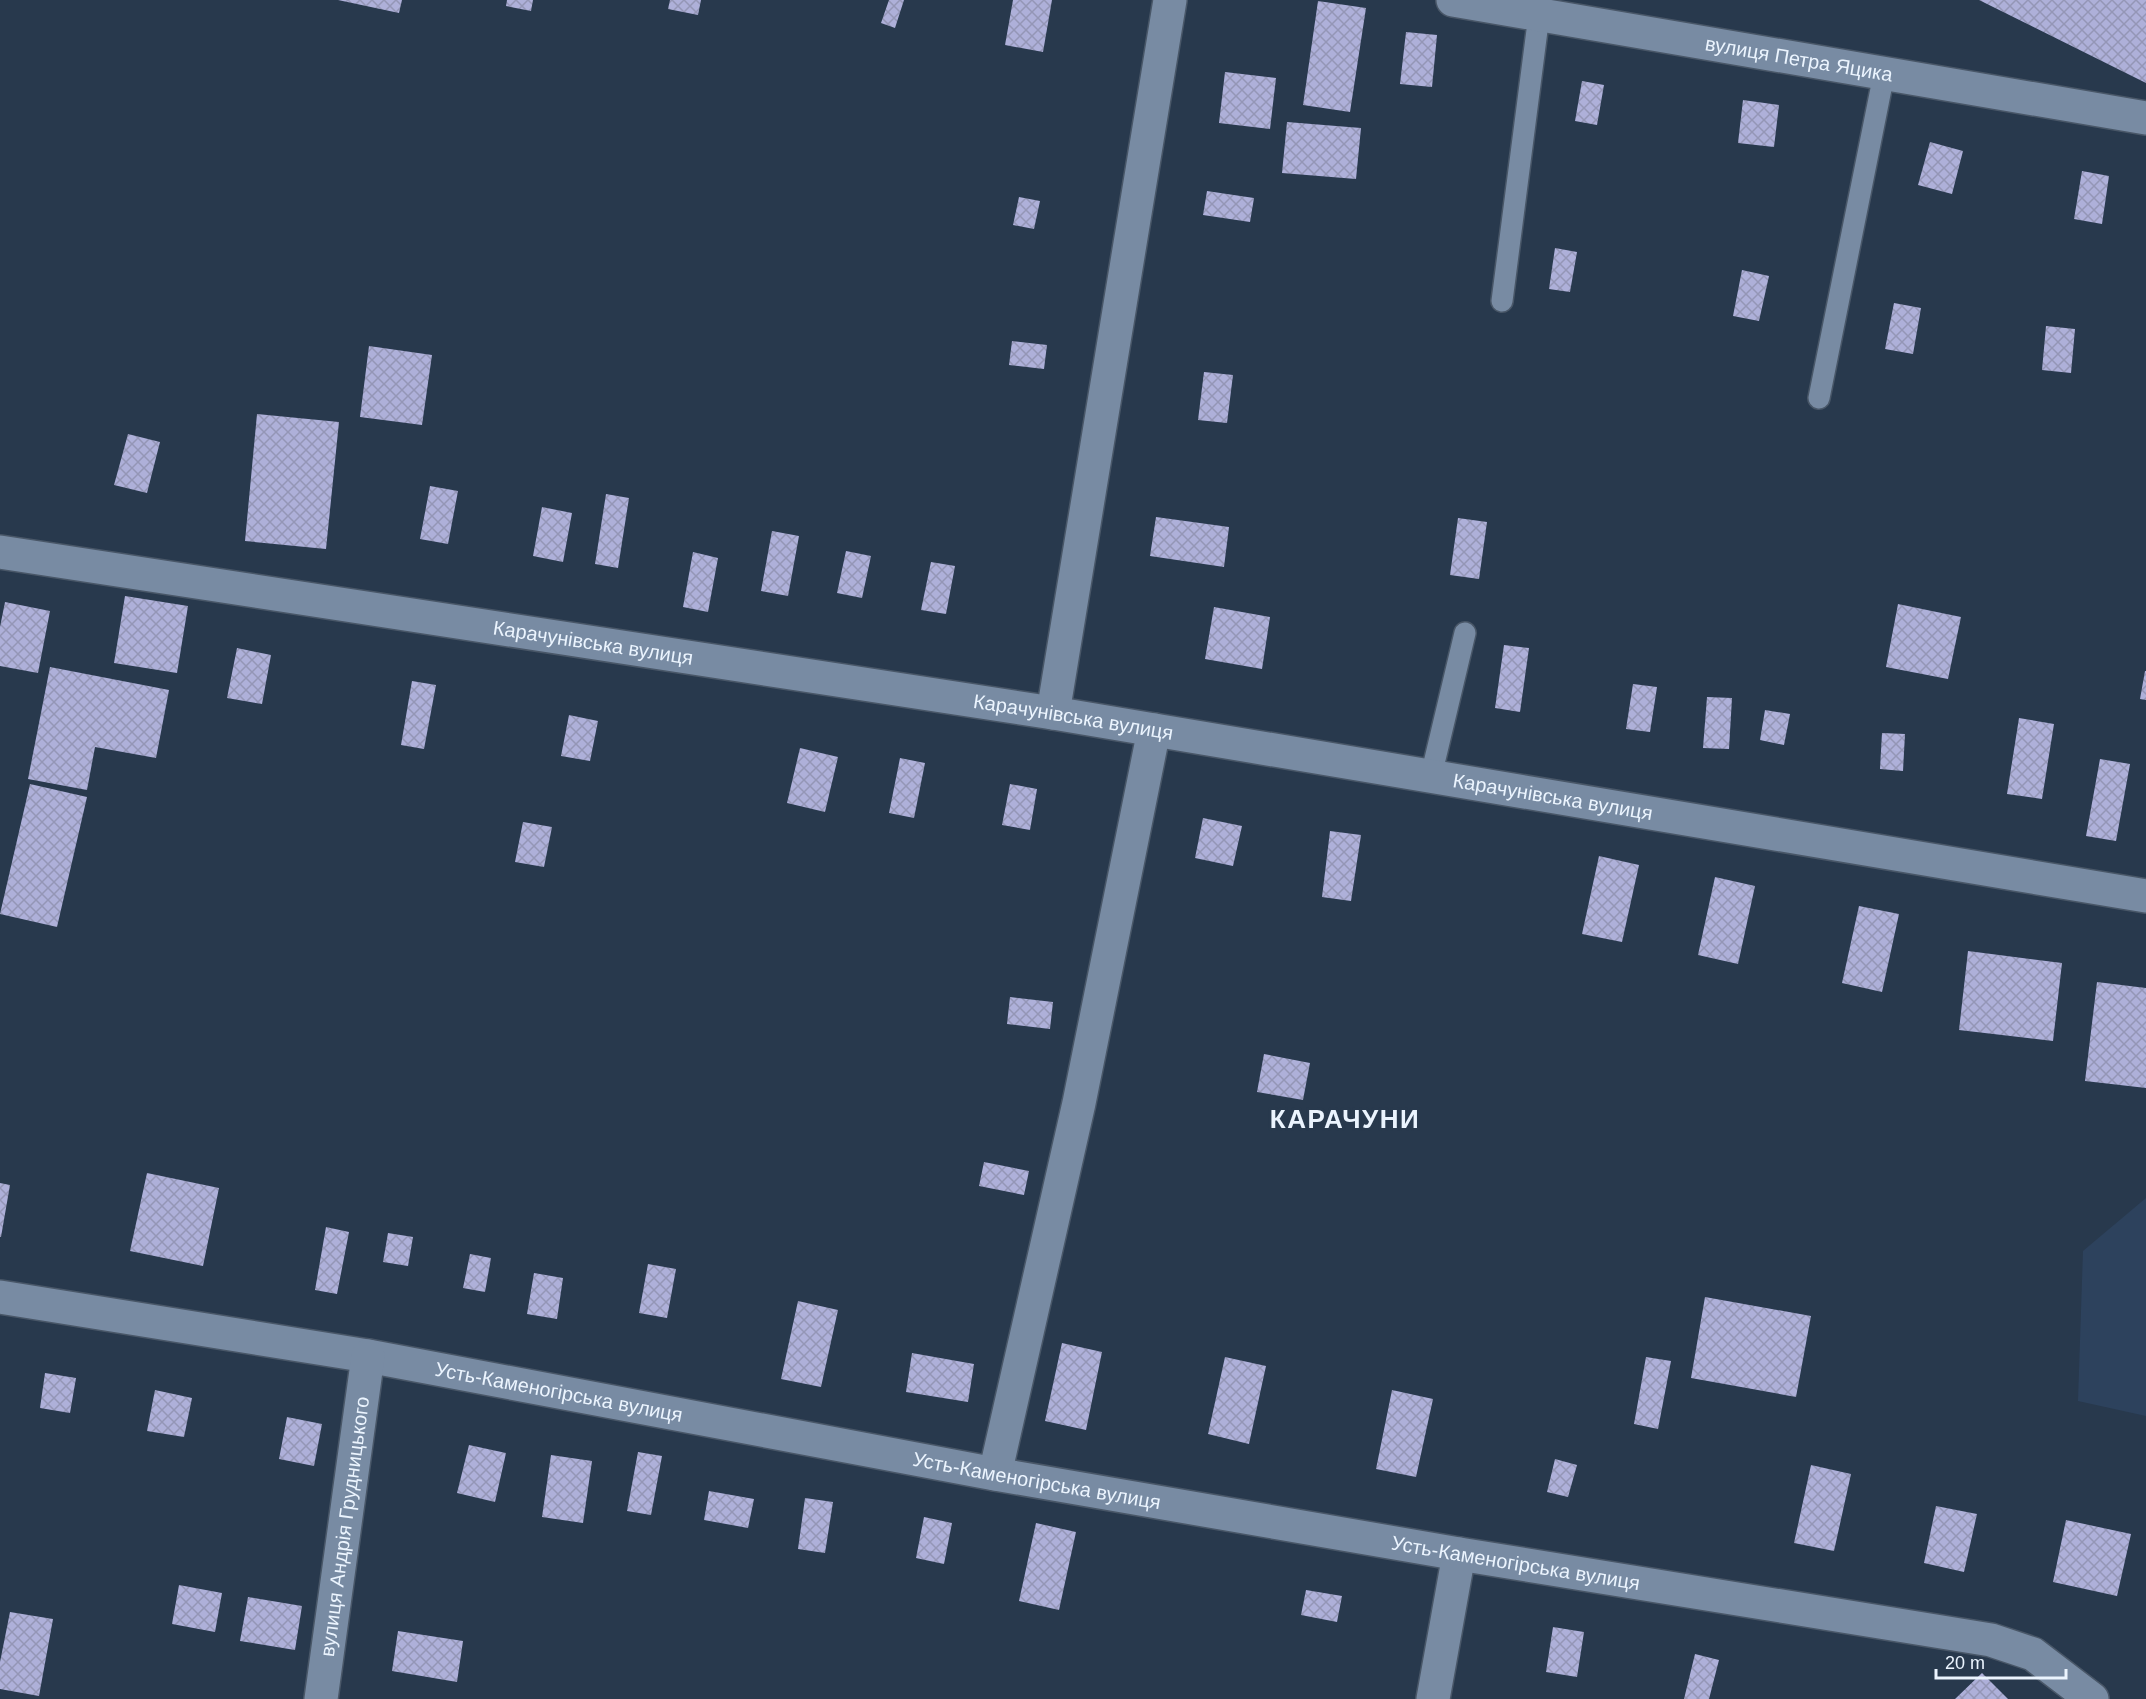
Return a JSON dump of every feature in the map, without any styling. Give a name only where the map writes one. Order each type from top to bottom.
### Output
[{"type":"street","points":[[1053,713],[1170,0]]},
{"type":"street","name":"вулиця Петра Яцика","points":[[1453,0],[2146,118]]},
{"type":"street","name":"Карачунівська вулиця","points":[[0,552],[1053,713],[2146,896]]},
{"type":"street","points":[[995,1474],[1078,1103],[1154,730]]},
{"type":"street","name":"Усть-Каменогірська вулиця","points":[[0,1297],[368,1356],[995,1474],[1459,1554],[1991,1640],[2033,1654],[2092,1699]]},
{"type":"street","name":"вулиця Андрія Грудницького","points":[[321,1699],[368,1356]]},
{"type":"street","points":[[1433,1699],[1459,1554]]},
{"type":"lane","points":[[1502,301],[1539,15]]},
{"type":"lane","points":[[1819,398],[1884,74]]},
{"type":"lane","points":[[1431,776],[1465,633]]},
{"type":"shaded area","points":[[2146,1198],[2146,1416],[2078,1401],[2083,1251]]},
{"type":"building","points":[[338,0],[402,0],[399,13]]},
{"type":"building","points":[[507,0],[533,0],[531,11],[506,6]]},
{"type":"building","points":[[670,0],[701,0],[698,15],[668,9]]},
{"type":"building","points":[[889,0],[904,0],[895,28],[881,23]]},
{"type":"building","points":[[1013,0],[1052,0],[1043,52],[1005,45]]},
{"type":"building","points":[[1979,0],[2146,0],[2146,83]]},
{"type":"building","points":[[1318,1],[1366,8],[1350,112],[1303,105]]},
{"type":"building","points":[[1406,32],[1437,35],[1432,87],[1400,84]]},
{"type":"building","points":[[1225,72],[1276,78],[1270,129],[1219,123]]},
{"type":"building","points":[[1582,81],[1604,85],[1597,125],[1575,121]]},
{"type":"building","points":[[1743,100],[1779,105],[1774,147],[1738,143]]},
{"type":"building","points":[[1287,122],[1361,128],[1356,179],[1282,173]]},
{"type":"building","points":[[1930,142],[1963,151],[1952,194],[1918,185]]},
{"type":"building","points":[[2082,171],[2109,176],[2102,224],[2074,219]]},
{"type":"building","points":[[1207,191],[1254,198],[1250,222],[1203,215]]},
{"type":"building","points":[[1019,197],[1040,201],[1034,229],[1013,225]]},
{"type":"building","points":[[1555,248],[1577,252],[1570,292],[1549,289]]},
{"type":"building","points":[[1742,270],[1769,276],[1759,321],[1733,316]]},
{"type":"building","points":[[1894,303],[1921,308],[1913,354],[1885,349]]},
{"type":"building","points":[[2046,326],[2075,329],[2071,373],[2042,370]]},
{"type":"building","points":[[1012,341],[1047,345],[1044,369],[1009,365]]},
{"type":"building","points":[[369,346],[432,355],[422,425],[360,417]]},
{"type":"building","points":[[1204,372],[1233,375],[1227,423],[1198,420]]},
{"type":"building","points":[[257,414],[339,422],[326,549],[245,541]]},
{"type":"building","points":[[128,434],[160,442],[147,493],[114,485]]},
{"type":"building","points":[[430,486],[458,491],[448,544],[420,539]]},
{"type":"building","points":[[606,494],[629,498],[618,568],[595,564]]},
{"type":"building","points":[[542,507],[572,513],[563,562],[533,556]]},
{"type":"building","points":[[1156,517],[1229,527],[1224,567],[1150,556]]},
{"type":"building","points":[[1458,518],[1487,522],[1479,579],[1450,575]]},
{"type":"building","points":[[772,531],[799,536],[788,596],[761,591]]},
{"type":"building","points":[[846,551],[871,556],[862,598],[837,593]]},
{"type":"building","points":[[693,552],[718,558],[708,612],[683,607]]},
{"type":"building","points":[[931,562],[955,566],[946,614],[921,610]]},
{"type":"building","points":[[125,596],[188,606],[177,673],[114,663]]},
{"type":"building","points":[[5,602],[50,611],[38,673],[0,666],[0,627]]},
{"type":"building","points":[[1898,604],[1961,617],[1948,679],[1886,667]]},
{"type":"building","points":[[1214,607],[1270,617],[1262,669],[1205,659]]},
{"type":"building","points":[[1504,645],[1529,648],[1520,712],[1495,708]]},
{"type":"building","points":[[237,648],[271,655],[262,704],[227,698]]},
{"type":"building","points":[[50,667],[169,690],[156,758],[95,747],[87,790],[28,779]]},
{"type":"building","points":[[2146,671],[2146,700],[2140,699]]},
{"type":"building","points":[[412,681],[436,685],[424,749],[401,745]]},
{"type":"building","points":[[1633,684],[1657,687],[1650,732],[1626,729]]},
{"type":"building","points":[[1707,697],[1732,698],[1729,749],[1703,748]]},
{"type":"building","points":[[1765,710],[1790,714],[1784,745],[1760,740]]},
{"type":"building","points":[[569,715],[598,721],[590,761],[561,756]]},
{"type":"building","points":[[2019,718],[2054,724],[2042,799],[2007,794]]},
{"type":"building","points":[[1882,733],[1905,734],[1903,771],[1880,769]]},
{"type":"building","points":[[800,748],[838,757],[825,812],[787,803]]},
{"type":"building","points":[[900,758],[925,763],[914,818],[889,813]]},
{"type":"building","points":[[2100,759],[2130,764],[2116,841],[2086,836]]},
{"type":"building","points":[[30,784],[87,797],[57,927],[0,914]]},
{"type":"building","points":[[1010,784],[1037,789],[1030,830],[1002,825]]},
{"type":"building","points":[[1203,818],[1242,826],[1233,866],[1195,858]]},
{"type":"building","points":[[523,822],[552,827],[544,867],[515,862]]},
{"type":"building","points":[[1330,831],[1361,835],[1351,901],[1322,897]]},
{"type":"building","points":[[1599,856],[1639,865],[1622,942],[1582,934]]},
{"type":"building","points":[[1715,877],[1755,886],[1738,964],[1698,955]]},
{"type":"building","points":[[1859,906],[1899,914],[1882,992],[1842,983]]},
{"type":"building","points":[[1968,951],[2062,963],[2053,1041],[1959,1030]]},
{"type":"building","points":[[2097,982],[2146,988],[2146,1088],[2085,1081]]},
{"type":"building","points":[[1010,997],[1053,1002],[1050,1029],[1007,1024]]},
{"type":"building","points":[[1264,1054],[1310,1063],[1303,1100],[1257,1092]]},
{"type":"building","points":[[984,1162],[1029,1171],[1024,1195],[979,1186]]},
{"type":"building","points":[[147,1173],[219,1188],[203,1266],[130,1251]]},
{"type":"building","points":[[0,1183],[10,1185],[1,1237],[0,1237]]},
{"type":"building","points":[[326,1227],[349,1232],[337,1294],[315,1290]]},
{"type":"building","points":[[388,1233],[413,1237],[408,1266],[383,1262]]},
{"type":"building","points":[[470,1254],[491,1258],[485,1292],[463,1288]]},
{"type":"building","points":[[648,1264],[676,1269],[667,1318],[639,1313]]},
{"type":"building","points":[[534,1273],[563,1278],[557,1319],[527,1314]]},
{"type":"building","points":[[1705,1297],[1811,1316],[1796,1397],[1691,1378]]},
{"type":"building","points":[[798,1301],[838,1310],[821,1387],[781,1379]]},
{"type":"building","points":[[1062,1343],[1102,1352],[1086,1430],[1045,1421]]},
{"type":"building","points":[[912,1353],[974,1364],[968,1402],[906,1392]]},
{"type":"building","points":[[1225,1357],[1266,1366],[1249,1444],[1208,1434]]},
{"type":"building","points":[[1646,1357],[1671,1361],[1658,1429],[1634,1424]]},
{"type":"building","points":[[45,1373],[76,1378],[70,1413],[40,1408]]},
{"type":"building","points":[[155,1390],[192,1398],[184,1437],[147,1431]]},
{"type":"building","points":[[1392,1390],[1433,1399],[1416,1477],[1376,1469]]},
{"type":"building","points":[[287,1417],[322,1424],[314,1466],[279,1459]]},
{"type":"building","points":[[469,1445],[506,1453],[495,1502],[457,1493]]},
{"type":"building","points":[[638,1452],[662,1456],[651,1515],[627,1511]]},
{"type":"building","points":[[551,1455],[592,1461],[583,1523],[542,1517]]},
{"type":"building","points":[[1555,1459],[1577,1465],[1568,1497],[1547,1492]]},
{"type":"building","points":[[1811,1465],[1851,1474],[1834,1551],[1794,1543]]},
{"type":"building","points":[[709,1491],[754,1499],[748,1528],[704,1520]]},
{"type":"building","points":[[805,1498],[833,1502],[825,1553],[798,1549]]},
{"type":"building","points":[[1936,1506],[1977,1514],[1964,1572],[1924,1563]]},
{"type":"building","points":[[924,1517],[952,1523],[944,1564],[916,1558]]},
{"type":"building","points":[[2066,1520],[2131,1534],[2117,1596],[2053,1582]]},
{"type":"building","points":[[1036,1523],[1076,1532],[1059,1610],[1019,1601]]},
{"type":"building","points":[[179,1585],[222,1593],[215,1632],[172,1624]]},
{"type":"building","points":[[1306,1590],[1342,1596],[1337,1622],[1301,1615]]},
{"type":"building","points":[[248,1597],[302,1606],[295,1650],[240,1641]]},
{"type":"building","points":[[10,1612],[53,1619],[39,1696],[0,1689],[0,1662]]},
{"type":"building","points":[[1553,1627],[1584,1632],[1577,1677],[1546,1672]]},
{"type":"building","points":[[398,1631],[463,1641],[457,1682],[392,1671]]},
{"type":"building","points":[[1695,1654],[1719,1660],[1709,1699],[1684,1699]]},
{"type":"building","points":[[1982,1673],[2008,1699],[1955,1699]]},
{"type":"district","name":"КАРАЧУНИ","points":[[1345,1119]]}]
